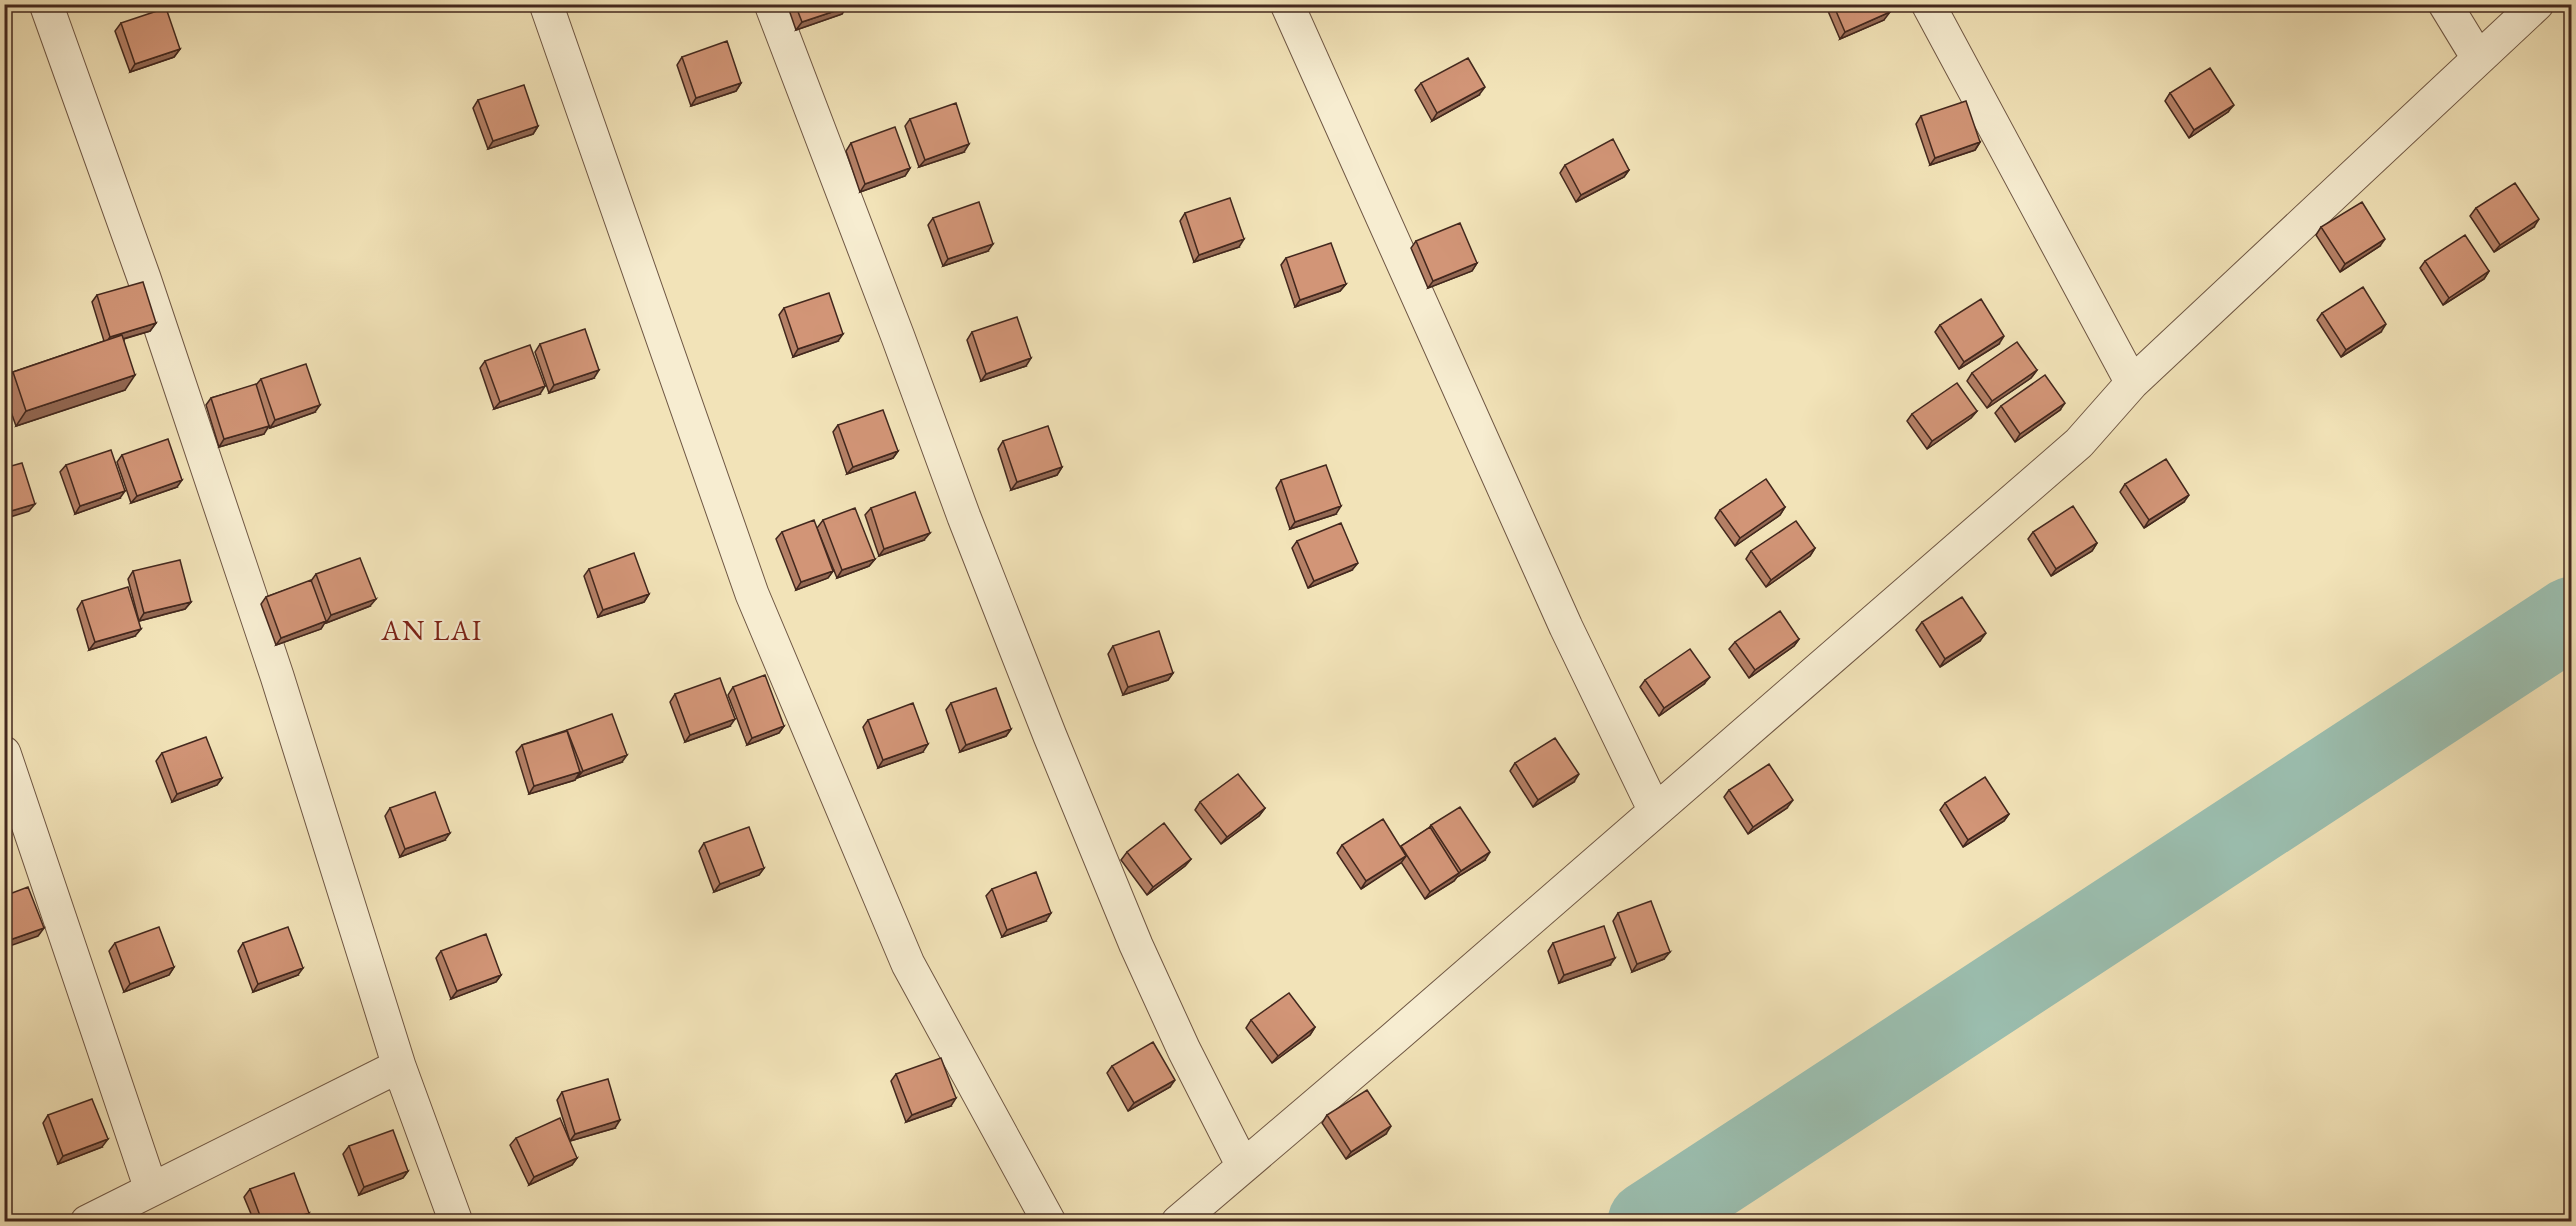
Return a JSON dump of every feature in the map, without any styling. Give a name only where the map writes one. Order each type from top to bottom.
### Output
[{"type":"street","points":[[46,4],[144,278],[273,664],[399,1066],[456,1221]]},
{"type":"street","points":[[546,4],[752,594],[908,964],[1049,1221]]},
{"type":"street","points":[[771,4],[964,517],[1054,747],[1141,956],[1184,1050],[1244,1166]]},
{"type":"street","points":[[1287,4],[1566,627],[1655,811]]},
{"type":"street","points":[[1928,4],[2132,383]]},
{"type":"street","points":[[2445,4],[2478,58]]},
{"type":"street","points":[[1178,1221],[2079,443],[2132,383],[2537,4]]},
{"type":"street","points":[[4,753],[151,1189]]},
{"type":"street","points":[[87,1221],[399,1066]]},
{"type":"building","points":[[795,4],[846,4],[847,7],[802,22]]},
{"type":"building","points":[[1833,4],[1886,4],[1890,12],[1845,32]]},
{"type":"building","points":[[166,8],[180,49],[135,64],[121,23]]},
{"type":"building","points":[[727,41],[741,83],[696,98],[682,57]]},
{"type":"building","points":[[1468,58],[1485,87],[1437,113],[1421,83]]},
{"type":"building","points":[[2210,68],[2234,105],[2194,130],[2170,93]]},
{"type":"building","points":[[524,85],[538,126],[493,141],[478,100]]},
{"type":"building","points":[[1966,101],[1980,142],[1935,158],[1921,116]]},
{"type":"building","points":[[956,103],[969,144],[925,160],[910,119]]},
{"type":"building","points":[[895,127],[910,168],[865,184],[851,143]]},
{"type":"building","points":[[1613,139],[1629,170],[1581,195],[1565,165]]},
{"type":"building","points":[[2515,183],[2539,219],[2500,245],[2476,208]]},
{"type":"building","points":[[1230,198],[1244,239],[1199,255],[1185,213]]},
{"type":"building","points":[[979,202],[993,244],[948,259],[933,218]]},
{"type":"building","points":[[2362,202],[2385,239],[2345,264],[2321,227]]},
{"type":"building","points":[[1460,223],[1477,263],[1433,281],[1416,241]]},
{"type":"building","points":[[2465,235],[2489,271],[2449,298],[2425,261]]},
{"type":"building","points":[[1331,243],[1346,284],[1300,300],[1286,258]]},
{"type":"building","points":[[143,282],[156,323],[110,337],[97,295]]},
{"type":"building","points":[[2363,287],[2386,324],[2346,350],[2322,313]]},
{"type":"building","points":[[829,293],[843,334],[798,349],[784,308]]},
{"type":"building","points":[[1981,299],[2004,336],[1964,362],[1940,325]]},
{"type":"building","points":[[1017,317],[1031,358],[986,374],[972,332]]},
{"type":"building","points":[[585,329],[599,370],[554,385],[540,344]]},
{"type":"building","points":[[122,335],[135,375],[26,411],[13,372]]},
{"type":"building","points":[[2017,342],[2037,370],[1992,401],[1972,373]]},
{"type":"building","points":[[530,345],[545,386],[500,402],[485,361]]},
{"type":"building","points":[[306,364],[320,405],[275,420],[261,379]]},
{"type":"building","points":[[2045,375],[2065,403],[2020,434],[2001,406]]},
{"type":"building","points":[[1957,383],[1977,411],[1932,441],[1912,414]]},
{"type":"building","points":[[256,384],[269,426],[224,439],[211,398]]},
{"type":"building","points":[[883,410],[898,451],[853,467],[838,425]]},
{"type":"building","points":[[1048,426],[1062,467],[1017,482],[1003,441]]},
{"type":"building","points":[[168,439],[182,480],[137,496],[122,455]]},
{"type":"building","points":[[111,450],[125,491],[80,506],[66,465]]},
{"type":"building","points":[[2166,459],[2189,495],[2149,520],[2125,484]]},
{"type":"building","points":[[22,463],[35,504],[4,513],[4,468]]},
{"type":"building","points":[[1326,465],[1341,506],[1295,522],[1281,480]]},
{"type":"building","points":[[1766,479],[1785,507],[1740,538],[1720,510]]},
{"type":"building","points":[[915,492],[930,533],[884,549],[871,508]]},
{"type":"building","points":[[2073,506],[2097,543],[2056,569],[2033,532]]},
{"type":"building","points":[[855,508],[875,559],[842,570],[823,520]]},
{"type":"building","points":[[814,520],[833,571],[801,582],[782,532]]},
{"type":"building","points":[[1796,521],[1815,548],[1771,580],[1751,551]]},
{"type":"building","points":[[1341,523],[1358,563],[1314,581],[1297,541]]},
{"type":"building","points":[[634,553],[649,594],[603,610],[589,569]]},
{"type":"building","points":[[360,558],[376,599],[331,615],[316,574]]},
{"type":"building","points":[[180,560],[191,602],[144,613],[133,571]]},
{"type":"building","points":[[311,580],[326,621],[281,638],[266,597]]},
{"type":"building","points":[[128,587],[141,629],[95,642],[82,601]]},
{"type":"building","points":[[1962,597],[1986,633],[1945,659],[1922,622]]},
{"type":"building","points":[[1780,611],[1799,639],[1755,670],[1735,642]]},
{"type":"building","points":[[1159,631],[1173,673],[1128,687],[1113,646]]},
{"type":"building","points":[[1690,649],[1710,677],[1664,708],[1645,680]]},
{"type":"building","points":[[765,675],[784,726],[752,738],[733,687]]},
{"type":"building","points":[[720,678],[735,719],[690,735],[675,694]]},
{"type":"building","points":[[996,688],[1011,729],[966,745],[951,703]]},
{"type":"building","points":[[913,703],[928,744],[883,760],[868,720]]},
{"type":"building","points":[[612,714],[627,755],[583,771],[567,730]]},
{"type":"building","points":[[567,731],[580,772],[534,786],[522,745]]},
{"type":"building","points":[[206,737],[222,778],[177,794],[162,753]]},
{"type":"building","points":[[1555,738],[1579,774],[1538,800],[1515,763]]},
{"type":"building","points":[[1769,764],[1793,800],[1753,827],[1729,790]]},
{"type":"building","points":[[1238,774],[1265,808],[1227,837],[1200,802]]},
{"type":"building","points":[[1985,777],[2009,814],[1968,840],[1945,803]]},
{"type":"building","points":[[435,792],[450,833],[405,849],[390,808]]},
{"type":"building","points":[[1460,807],[1490,852],[1461,871],[1431,825]]},
{"type":"building","points":[[1383,819],[1406,856],[1366,881],[1342,845]]},
{"type":"building","points":[[1164,823],[1191,859],[1153,887],[1127,852]]},
{"type":"building","points":[[749,827],[764,868],[720,884],[704,843]]},
{"type":"building","points":[[1430,827],[1459,873],[1430,892],[1401,846]]},
{"type":"building","points":[[1036,872],[1051,913],[1007,930],[992,889]]},
{"type":"building","points":[[28,887],[44,928],[4,942],[4,896]]},
{"type":"building","points":[[1651,901],[1670,952],[1637,964],[1618,913]]},
{"type":"building","points":[[1604,926],[1615,958],[1564,975],[1553,943]]},
{"type":"building","points":[[159,927],[174,967],[130,984],[115,943]]},
{"type":"building","points":[[288,927],[303,968],[258,984],[243,943]]},
{"type":"building","points":[[486,934],[501,975],[457,991],[441,951]]},
{"type":"building","points":[[1289,993],[1315,1027],[1278,1056],[1251,1020]]},
{"type":"building","points":[[1153,1042],[1175,1080],[1134,1103],[1112,1066]]},
{"type":"building","points":[[941,1058],[956,1098],[912,1115],[896,1074]]},
{"type":"building","points":[[608,1079],[620,1120],[575,1134],[562,1092]]},
{"type":"building","points":[[1367,1090],[1391,1126],[1351,1152],[1327,1115]]},
{"type":"building","points":[[92,1099],[108,1139],[63,1156],[48,1115]]},
{"type":"building","points":[[560,1118],[577,1158],[534,1177],[516,1138]]},
{"type":"building","points":[[393,1130],[408,1171],[364,1187],[349,1146]]},
{"type":"building","points":[[294,1173],[309,1213],[286,1221],[262,1221],[250,1189]]},
{"type":"waterway","points":[[1648,1222],[2572,617]]},
{"type":"district","name":"AN LAI","points":[[432,630]]}]
